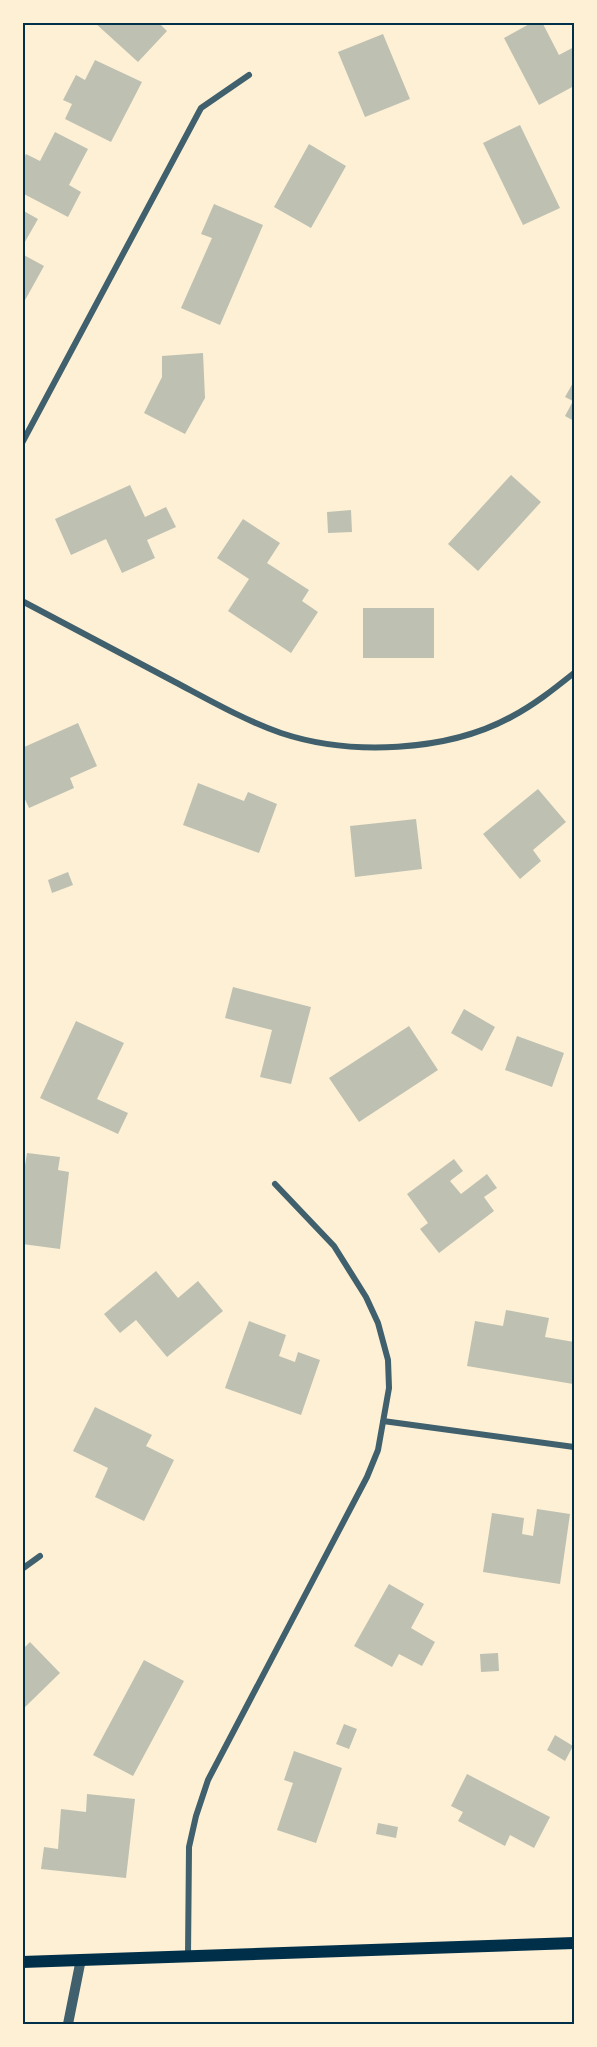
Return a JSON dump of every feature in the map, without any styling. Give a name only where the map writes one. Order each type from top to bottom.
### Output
[{"type":"main road","points":[[22,1962],[574,1943]]},
{"type":"street","points":[[22,443],[201,108],[249,75]]},
{"type":"street","points":[[22,602],[234,713],[282,733],[328,744],[380,747],[425,743],[469,735],[510,718],[543,697],[574,673]]},
{"type":"street","points":[[188,1956],[189,1847],[208,1780],[368,1477],[378,1450],[389,1388],[388,1360],[374,1314],[366,1297],[333,1246],[275,1184]]},
{"type":"street","points":[[383,1421],[574,1447]]},
{"type":"street","points":[[22,1569],[40,1556]]},
{"type":"street","points":[[68,2025],[81,1959]]},
{"type":"building","points":[[94,22],[158,22],[167,31],[138,62]]},
{"type":"building","points":[[533,22],[542,22],[559,55],[574,47],[574,86],[539,105],[504,38]]},
{"type":"building","points":[[383,34],[410,99],[365,117],[338,52]]},
{"type":"building","points":[[95,60],[142,82],[111,142],[65,119],[72,104],[63,100],[76,75],[85,80]]},
{"type":"building","points":[[520,125],[560,208],[523,225],[483,143]]},
{"type":"building","points":[[55,132],[88,149],[69,185],[81,192],[68,217],[22,193],[22,161],[26,154],[40,161]]},
{"type":"building","points":[[309,144],[346,166],[311,228],[274,207]]},
{"type":"building","points":[[214,204],[263,225],[220,325],[181,308],[212,238],[201,234]]},
{"type":"building","points":[[22,210],[38,219],[22,247]]},
{"type":"building","points":[[22,254],[44,266],[24,302],[22,302]]},
{"type":"building","points":[[203,353],[205,398],[185,434],[144,413],[162,377],[162,356]]},
{"type":"building","points":[[574,381],[574,421],[565,416],[573,401],[565,397]]},
{"type":"building","points":[[511,475],[541,502],[478,571],[448,544]]},
{"type":"building","points":[[130,485],[145,517],[166,507],[176,527],[147,540],[155,558],[122,573],[106,539],[71,555],[55,519]]},
{"type":"building","points":[[351,510],[352,532],[328,533],[327,512]]},
{"type":"building","points":[[243,519],[280,543],[267,563],[309,590],[302,601],[318,612],[291,653],[228,611],[249,579],[217,558]]},
{"type":"building","points":[[363,608],[434,608],[434,658],[363,658]]},
{"type":"building","points":[[78,723],[97,766],[70,778],[74,788],[29,808],[22,793],[22,748]]},
{"type":"building","points":[[198,783],[244,801],[248,792],[277,804],[259,853],[183,825]]},
{"type":"building","points":[[538,789],[566,822],[533,850],[541,861],[520,879],[483,834]]},
{"type":"building","points":[[416,819],[422,869],[355,877],[350,826]]},
{"type":"building","points":[[68,872],[73,885],[52,893],[48,880]]},
{"type":"building","points":[[233,987],[311,1007],[291,1084],[260,1077],[272,1030],[225,1018]]},
{"type":"building","points":[[464,1009],[495,1027],[482,1051],[451,1033]]},
{"type":"building","points":[[76,1021],[124,1043],[97,1099],[128,1113],[118,1134],[40,1098]]},
{"type":"building","points":[[409,1026],[438,1070],[359,1122],[329,1078]]},
{"type":"building","points":[[517,1036],[564,1053],[552,1087],[505,1070]]},
{"type":"building","points":[[27,1153],[60,1157],[58,1170],[69,1172],[60,1249],[22,1244],[22,1184]]},
{"type":"building","points":[[454,1159],[463,1171],[450,1181],[461,1194],[487,1174],[497,1188],[484,1197],[494,1211],[439,1253],[420,1229],[428,1223],[407,1194]]},
{"type":"building","points":[[156,1271],[178,1298],[198,1281],[223,1311],[167,1357],[136,1320],[120,1333],[104,1314]]},
{"type":"building","points":[[506,1310],[549,1318],[545,1337],[574,1342],[573,1384],[467,1366],[475,1321],[503,1326]]},
{"type":"building","points":[[249,1321],[286,1335],[279,1356],[295,1362],[298,1352],[320,1360],[301,1415],[225,1388]]},
{"type":"building","points":[[95,1407],[152,1435],[146,1446],[174,1460],[144,1521],[95,1497],[108,1468],[73,1451]]},
{"type":"building","points":[[537,1509],[570,1514],[560,1584],[483,1572],[492,1513],[524,1518],[522,1534],[533,1536]]},
{"type":"building","points":[[389,1584],[424,1604],[411,1628],[435,1642],[422,1666],[399,1654],[392,1667],[354,1646]]},
{"type":"building","points":[[30,1642],[60,1673],[22,1710],[22,1650]]},
{"type":"building","points":[[498,1653],[499,1671],[481,1672],[480,1654]]},
{"type":"building","points":[[144,1660],[184,1681],[133,1776],[93,1755]]},
{"type":"building","points":[[344,1724],[357,1729],[349,1749],[336,1744]]},
{"type":"building","points":[[555,1735],[573,1746],[565,1761],[547,1750]]},
{"type":"building","points":[[294,1751],[342,1768],[316,1843],[277,1830],[293,1783],[284,1780]]},
{"type":"building","points":[[467,1774],[550,1817],[534,1848],[510,1835],[505,1846],[458,1821],[463,1812],[451,1806]]},
{"type":"building","points":[[87,1794],[135,1799],[126,1878],[41,1869],[44,1847],[58,1849],[61,1809],[86,1812]]},
{"type":"building","points":[[378,1823],[398,1827],[396,1838],[376,1834]]}]
